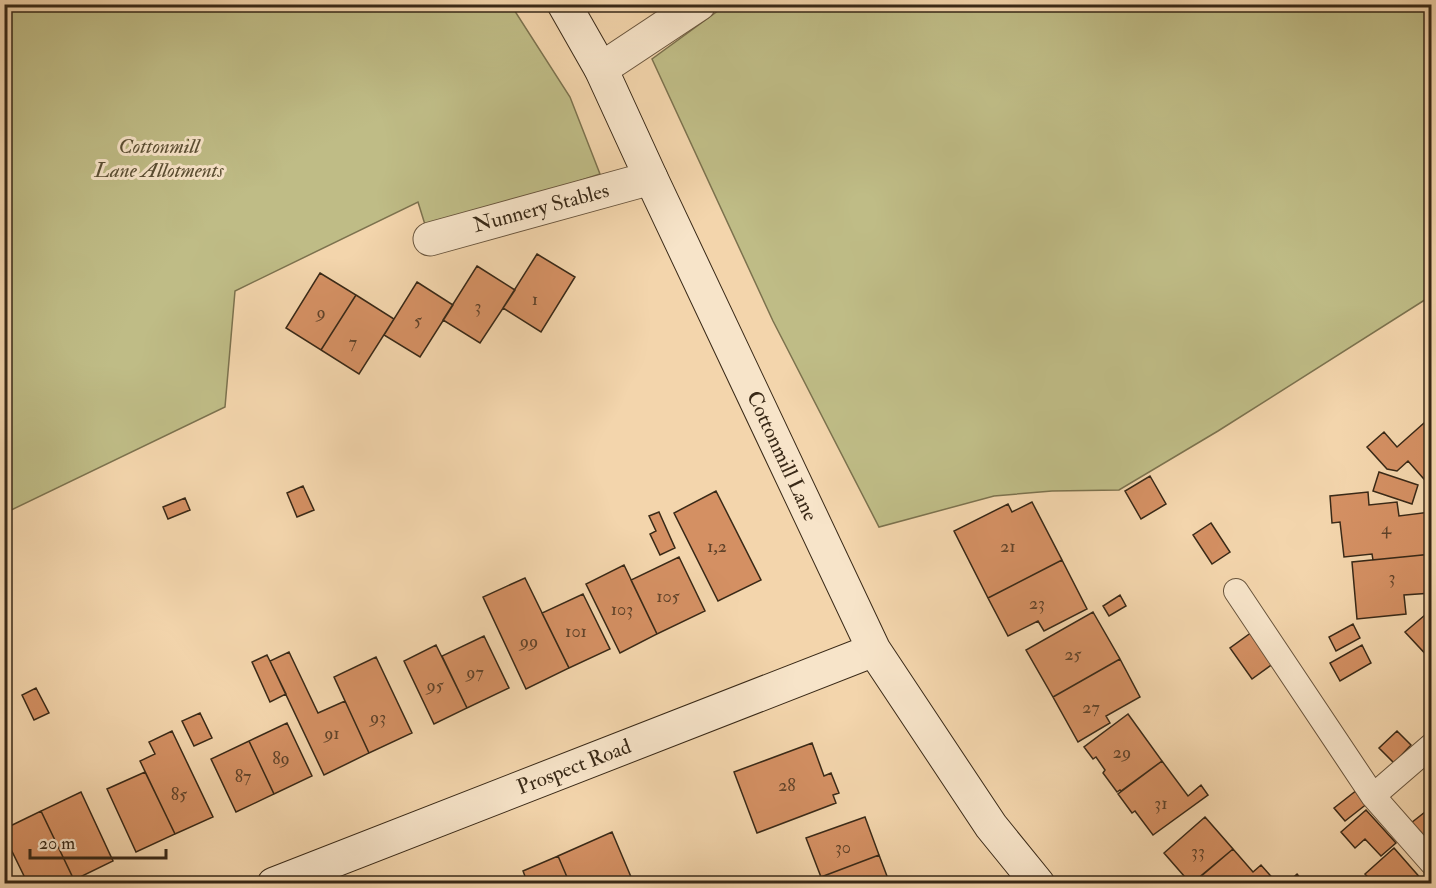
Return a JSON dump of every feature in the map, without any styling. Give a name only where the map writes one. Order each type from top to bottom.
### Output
[{"type":"street","name":"Cottonmill Lane","points":[[564,4],[601,69],[874,650],[991,826],[1038,884]]},
{"type":"street","points":[[601,69],[699,4]]},
{"type":"street","name":"Nunnery Stables","points":[[430,239],[651,178]]},
{"type":"street","name":"Prospect Road","points":[[274,884],[874,650]]},
{"type":"lane","points":[[1236,591],[1373,796],[1431,863]]},
{"type":"lane","points":[[1373,796],[1431,745]]},
{"type":"green space","name":"Cottonmill Lane Allotments","points":[[5,5],[511,5],[570,97],[600,174],[427,231],[418,202],[235,291],[225,407],[5,513]]},
{"type":"green space","points":[[726,5],[1431,5],[1431,296],[1218,431],[1119,490],[1052,491],[994,496],[879,527],[773,321],[652,59]]},
{"type":"building","points":[[537,254],[575,277],[541,332],[503,308]]},
{"type":"building","points":[[477,266],[515,290],[480,343],[443,320]]},
{"type":"building","points":[[320,273],[356,295],[321,350],[286,328]]},
{"type":"building","points":[[417,282],[453,305],[420,357],[384,335]]},
{"type":"building","points":[[356,295],[394,319],[359,374],[321,350]]},
{"type":"building","points":[[1424,423],[1432,431],[1431,487],[1408,461],[1397,471],[1387,469],[1367,447],[1384,432],[1397,447]]},
{"type":"building","points":[[1379,472],[1418,485],[1412,504],[1373,491]]},
{"type":"building","points":[[1150,476],[1166,504],[1141,519],[1125,491]]},
{"type":"building","points":[[303,486],[314,510],[297,517],[287,493]]},
{"type":"building","points":[[716,491],[761,580],[718,601],[674,513]]},
{"type":"building","points":[[1368,492],[1369,505],[1397,502],[1399,516],[1430,512],[1432,554],[1373,560],[1372,554],[1344,557],[1340,522],[1332,523],[1330,496]]},
{"type":"building","points":[[185,498],[190,510],[168,519],[163,507]]},
{"type":"building","points":[[1032,502],[1062,560],[988,598],[954,531],[1008,504],[1012,512]]},
{"type":"building","points":[[659,512],[675,548],[660,555],[650,534],[656,531],[649,516]]},
{"type":"building","points":[[1211,523],[1230,552],[1212,564],[1193,535]]},
{"type":"building","points":[[1432,554],[1432,593],[1404,595],[1406,614],[1357,619],[1352,562]]},
{"type":"building","points":[[679,557],[705,611],[657,634],[631,580]]},
{"type":"building","points":[[1062,560],[1087,609],[1044,631],[1038,621],[1008,636],[988,598]]},
{"type":"building","points":[[624,565],[657,634],[620,653],[586,584]]},
{"type":"building","points":[[525,578],[569,668],[526,689],[483,597]]},
{"type":"building","points":[[583,594],[610,649],[569,668],[542,613]]},
{"type":"building","points":[[1120,595],[1126,606],[1109,616],[1103,606]]},
{"type":"building","points":[[1432,609],[1432,661],[1405,632]]},
{"type":"building","points":[[1093,612],[1120,659],[1053,697],[1026,650]]},
{"type":"building","points":[[1353,624],[1360,638],[1336,651],[1329,637]]},
{"type":"building","points":[[1252,632],[1274,663],[1252,679],[1230,648]]},
{"type":"building","points":[[484,636],[509,688],[467,708],[442,656]]},
{"type":"building","points":[[436,645],[467,708],[434,724],[404,661]]},
{"type":"building","points":[[1362,645],[1371,663],[1340,681],[1330,663]]},
{"type":"building","points":[[289,652],[318,713],[345,701],[369,753],[324,775],[270,661]]},
{"type":"building","points":[[267,655],[286,694],[270,702],[252,662]]},
{"type":"building","points":[[376,657],[412,733],[369,753],[334,677]]},
{"type":"building","points":[[1120,659],[1140,697],[1106,716],[1110,723],[1078,742],[1053,697]]},
{"type":"building","points":[[36,688],[49,713],[34,720],[22,695]]},
{"type":"building","points":[[200,713],[212,738],[194,746],[182,721]]},
{"type":"building","points":[[1128,714],[1162,761],[1117,792],[1103,773],[1105,770],[1096,757],[1093,759],[1084,747]]},
{"type":"building","points":[[287,723],[312,776],[274,794],[249,741]]},
{"type":"building","points":[[172,731],[213,817],[175,834],[140,761],[155,754],[149,742]]},
{"type":"building","points":[[1397,731],[1411,745],[1394,763],[1379,748]]},
{"type":"building","points":[[249,741],[274,794],[236,812],[211,759]]},
{"type":"building","points":[[812,743],[824,776],[831,773],[839,793],[833,795],[836,803],[757,833],[734,772]]},
{"type":"building","points":[[1162,761],[1188,796],[1201,785],[1208,795],[1153,835],[1135,811],[1132,813],[1118,794]]},
{"type":"building","points":[[145,772],[175,834],[136,852],[107,789]]},
{"type":"building","points":[[1357,790],[1368,803],[1345,821],[1334,808]]},
{"type":"building","points":[[81,792],[113,861],[74,880],[41,811]]},
{"type":"building","points":[[1366,810],[1396,843],[1381,856],[1365,839],[1355,848],[1341,832]]},
{"type":"building","points":[[41,811],[74,880],[66,884],[28,884],[4,835],[4,829]]},
{"type":"building","points":[[1425,812],[1432,821],[1432,847],[1411,823]]},
{"type":"building","points":[[865,817],[879,855],[821,877],[806,838]]},
{"type":"building","points":[[1205,817],[1233,849],[1191,884],[1164,853]]},
{"type":"building","points":[[612,832],[634,884],[570,884],[558,856]]},
{"type":"building","points":[[1394,848],[1423,881],[1420,884],[1374,884],[1365,874]]},
{"type":"building","points":[[1233,849],[1253,872],[1261,865],[1276,882],[1274,884],[1192,884]]},
{"type":"building","points":[[879,855],[890,884],[823,884],[821,877]]},
{"type":"building","points":[[558,856],[570,884],[528,884],[523,871]]},
{"type":"building","points":[[1297,874],[1305,884],[1286,884]]}]
